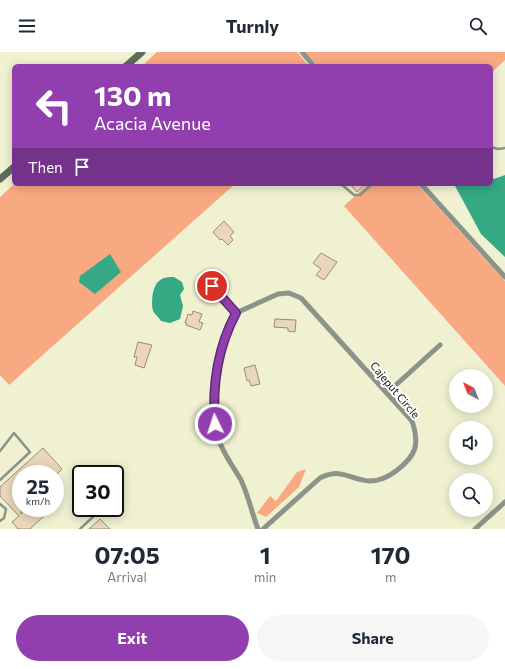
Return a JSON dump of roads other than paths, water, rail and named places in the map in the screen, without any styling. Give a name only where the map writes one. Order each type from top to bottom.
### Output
[{"type":"main road","points":[[128,64],[142,52]]},
{"type":"main road","points":[[0,179],[12,169]]},
{"type":"street","points":[[302,52],[312,64]]},
{"type":"street","points":[[423,186],[505,277]]},
{"type":"street","points":[[212,286],[236,313],[229,327],[217,371],[213,397],[215,424],[220,444],[241,481],[258,529]]},
{"type":"street","name":"Cajeput Circle","points":[[236,313],[278,294],[290,293],[301,298],[412,421],[416,435],[415,448],[409,461],[382,479],[370,481],[343,474],[330,473],[320,478],[263,529]]},
{"type":"street","points":[[387,393],[440,345]]},
{"type":"street","points":[[475,529],[505,502]]},
{"type":"lane","points":[[493,148],[498,149],[505,148]]},
{"type":"lane","points":[[343,186],[354,195],[360,195],[370,186]]},
{"type":"lane","points":[[0,451],[14,433],[30,452],[0,480]]},
{"type":"lane","points":[[0,504],[6,509],[4,518],[0,521]]},
{"type":"lane","points":[[80,529],[93,517]]}]
